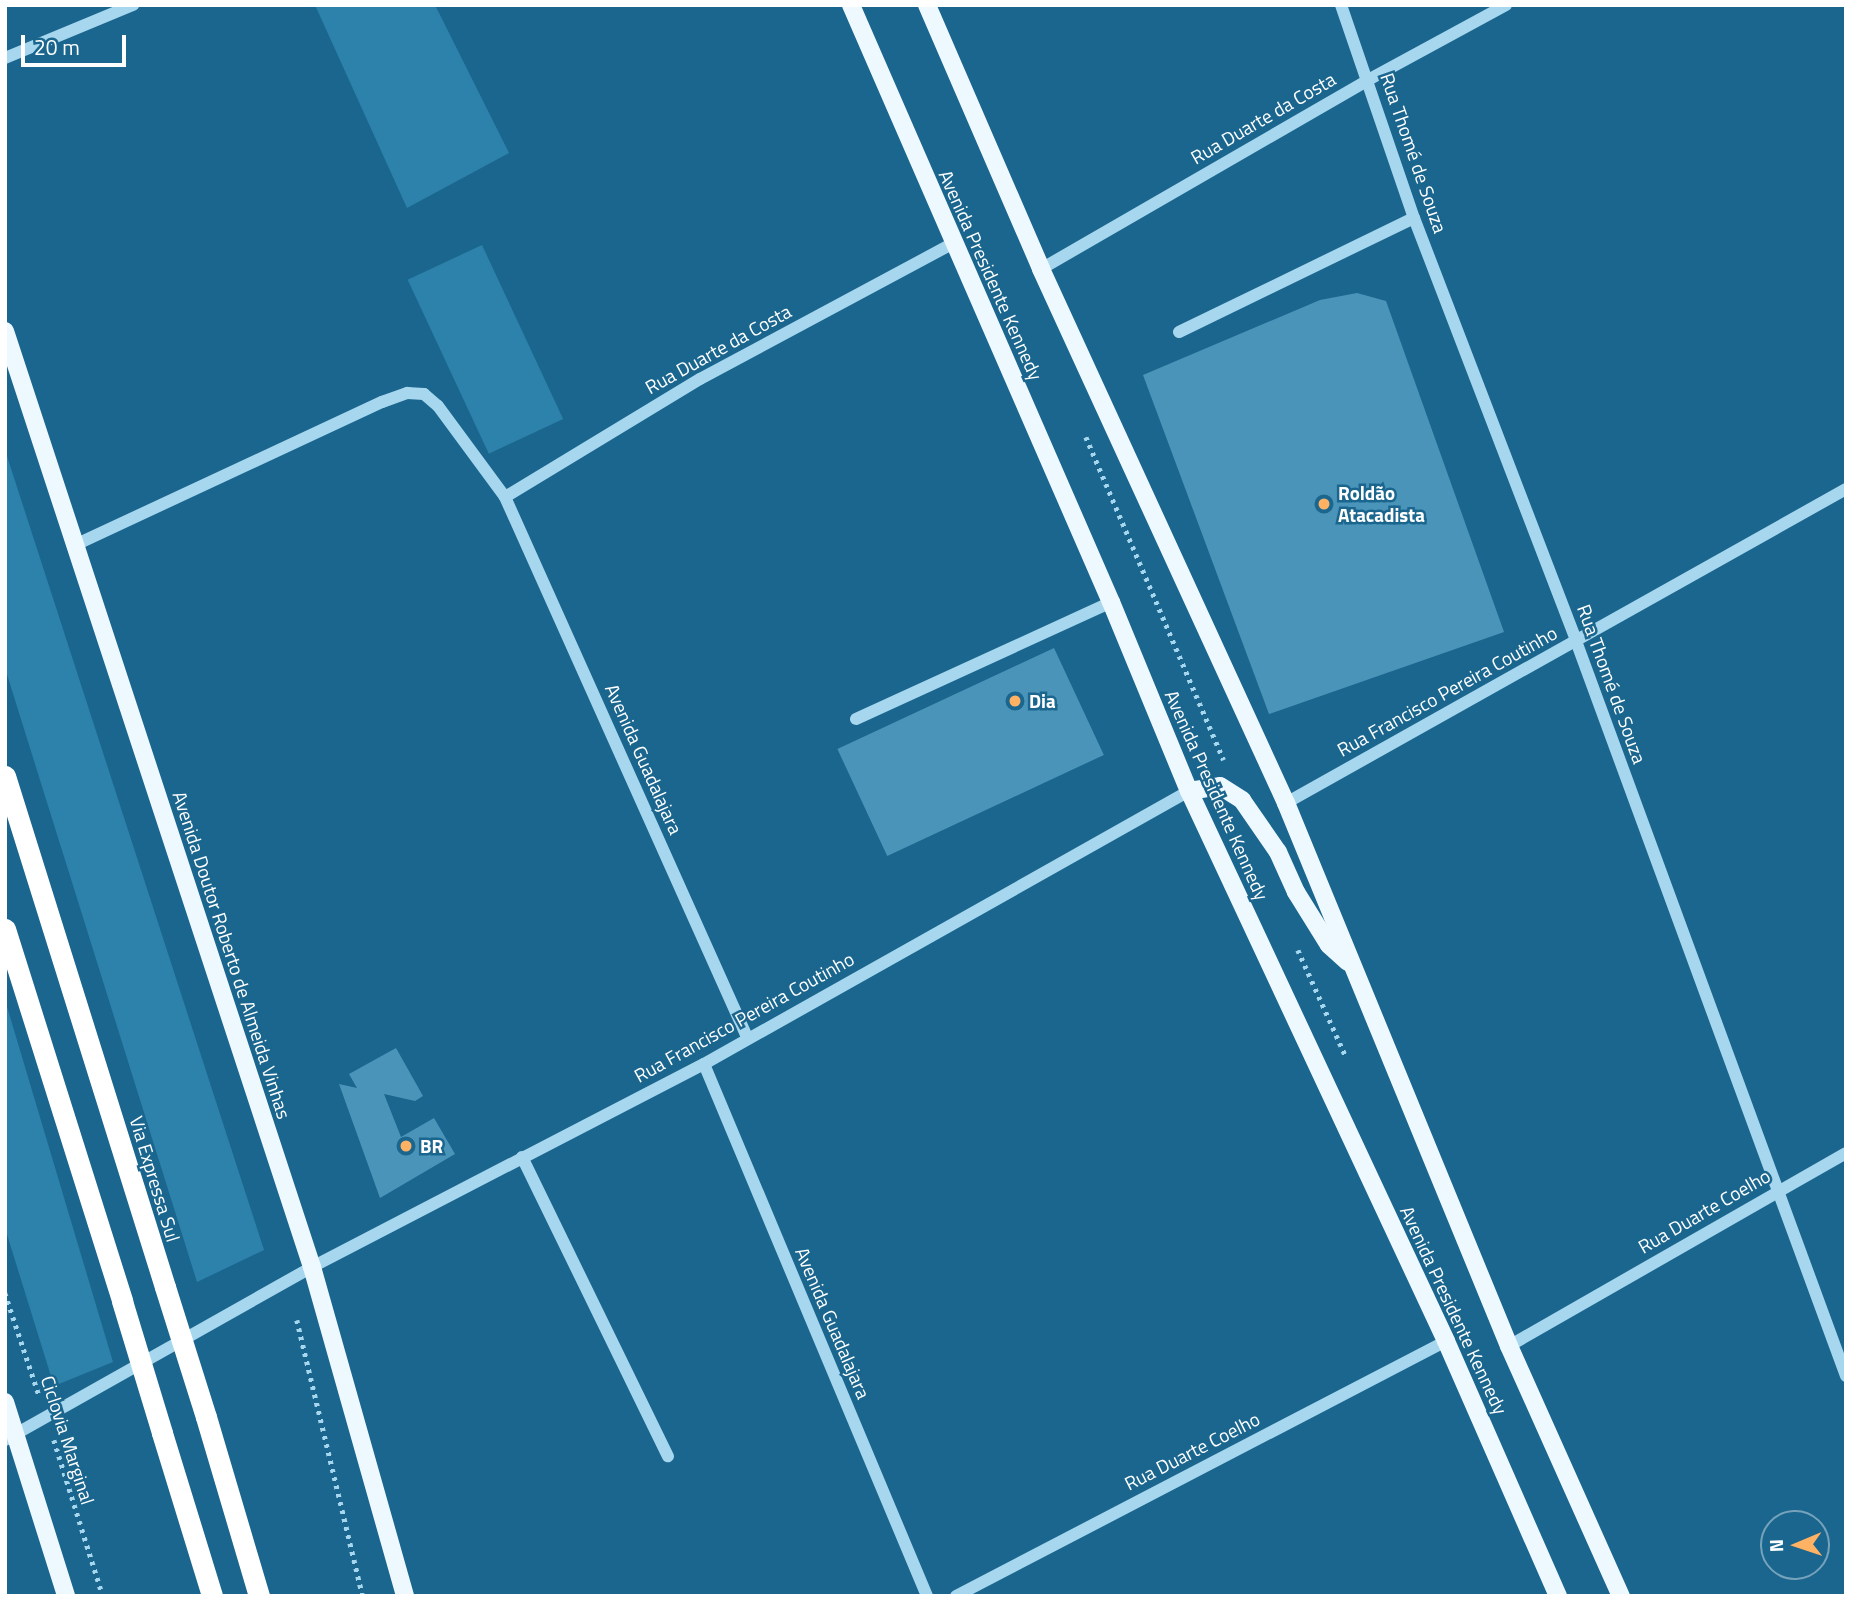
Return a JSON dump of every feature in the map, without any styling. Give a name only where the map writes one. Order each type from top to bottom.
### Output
[{"type":"highway","name":"Via Expressa Sul","points":[[5,776],[259,1596]]},
{"type":"highway","points":[[5,929],[212,1596]]},
{"type":"main road","name":"Avenida Presidente Kennedy","points":[[851,5],[1111,602],[1189,791],[1446,1341],[1558,1596]]},
{"type":"main road","name":"Avenida Presidente Kennedy","points":[[927,5],[1041,269],[1286,803],[1509,1346],[1621,1596]]},
{"type":"main road","name":"Avenida Doutor Roberto de Almeida Vinhas","points":[[5,331],[312,1267],[405,1596]]},
{"type":"main road","points":[[1189,791],[1220,786],[1242,800],[1278,852],[1296,892],[1329,945],[1351,964]]},
{"type":"main road","points":[[5,1402],[10,1437],[66,1596]]},
{"type":"street","points":[[5,58],[133,5]]},
{"type":"street","name":"Rua Thomé de Souza","points":[[1341,5],[1414,218],[1576,641],[1846,1376]]},
{"type":"street","name":"Rua Duarte da Costa","points":[[1041,269],[1368,80],[1506,5]]},
{"type":"street","points":[[1179,332],[1414,218]]},
{"type":"street","name":"Rua Duarte da Costa","points":[[505,497],[700,379],[954,243]]},
{"type":"street","name":"Avenida Guadalajara","points":[[75,545],[408,393],[424,394],[438,406],[505,497],[747,1037]]},
{"type":"street","name":"Rua Francisco Pereira Coutinho","points":[[1286,803],[1846,489]]},
{"type":"street","points":[[856,719],[1111,602]]},
{"type":"street","name":"Rua Francisco Pereira Coutinho","points":[[10,1437],[312,1267],[704,1064],[747,1037],[1189,791]]},
{"type":"street","name":"Avenida Guadalajara","points":[[704,1064],[926,1596]]},
{"type":"street","name":"Rua Duarte Coelho","points":[[1509,1346],[1846,1153]]},
{"type":"street","points":[[522,1157],[668,1456]]},
{"type":"street","name":"Rua Duarte Coelho","points":[[956,1596],[1446,1341]]},
{"type":"path","name":"Ciclovia Marginal","points":[[5,1293],[103,1596]]},
{"type":"shaded area","points":[[315,5],[435,5],[509,153],[407,208]]},
{"type":"shaded area","points":[[482,245],[563,419],[489,454],[408,280]]},
{"type":"shaded area","points":[[5,450],[264,1250],[197,1282],[5,668]]},
{"type":"shaded area","points":[[5,1000],[113,1362],[54,1386],[5,1228]]},
{"type":"building","name":"Roldão Atacadista","points":[[1357,293],[1386,301],[1504,632],[1269,714],[1143,375],[1320,300]]},
{"type":"building","name":"Dia","points":[[1054,648],[1104,755],[887,856],[837,749]]},
{"type":"building","name":"BR","points":[[396,1048],[423,1096],[415,1101],[384,1094],[401,1137],[434,1118],[455,1154],[380,1198],[339,1084],[357,1088],[349,1074]]},
{"type":"place","name":"Roldão Atacadista","points":[[1324,504]]},
{"type":"place","name":"Dia","points":[[1015,701]]},
{"type":"place","name":"BR","points":[[406,1146]]}]
